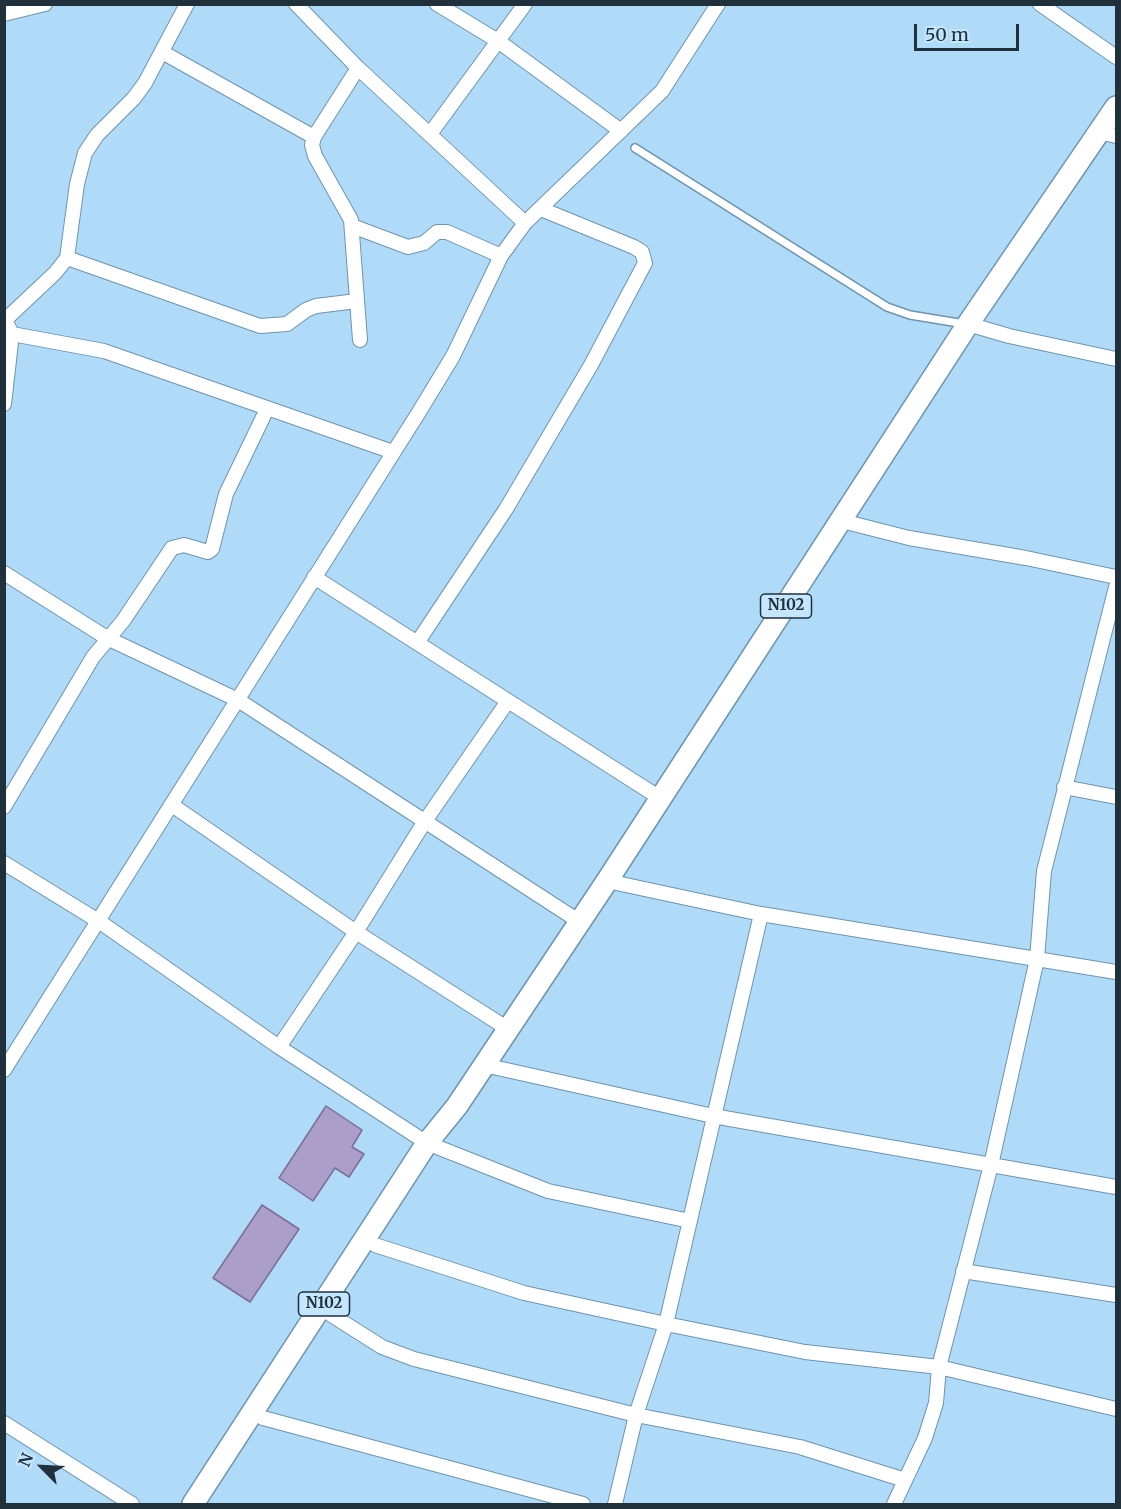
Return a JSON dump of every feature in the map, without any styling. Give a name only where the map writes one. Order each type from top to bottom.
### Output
[{"type":"main road","name":"N102","points":[[193,1504],[433,1146],[450,1130],[457,1106],[607,881],[968,324],[1108,134],[1116,107]]},
{"type":"main road","name":"N102","points":[[206,1504],[375,1245],[433,1146]]},
{"type":"street","points":[[6,16],[45,4]]},
{"type":"street","points":[[4,404],[7,326],[67,258],[77,184],[85,153],[97,135],[134,98],[187,4]]},
{"type":"street","points":[[296,4],[358,68],[525,223]]},
{"type":"street","points":[[437,4],[498,41],[621,131]]},
{"type":"street","points":[[430,134],[525,4]]},
{"type":"street","points":[[4,1070],[100,922],[453,356],[501,256],[525,223],[662,91],[718,4]]},
{"type":"street","points":[[1040,4],[1116,57]]},
{"type":"street","points":[[162,52],[314,137]]},
{"type":"street","points":[[358,68],[314,137],[312,145],[315,156],[352,226],[360,340]]},
{"type":"street","points":[[417,643],[512,499],[591,365],[645,263],[642,252],[634,247],[541,209]]},
{"type":"street","points":[[352,226],[408,247],[424,243],[437,232],[447,232],[501,256]]},
{"type":"street","points":[[67,258],[260,326],[287,324],[306,310],[316,306],[357,302]]},
{"type":"street","points":[[968,324],[1009,336],[1116,359]]},
{"type":"street","points":[[7,326],[104,351],[267,410],[393,452]]},
{"type":"street","points":[[4,807],[107,638],[123,621],[172,548],[184,545],[208,552],[212,549],[226,494],[267,410]]},
{"type":"street","points":[[842,521],[909,538],[1026,558],[1116,577]]},
{"type":"street","points":[[5,571],[107,638],[238,700],[580,922]]},
{"type":"street","points":[[314,577],[660,798]]},
{"type":"street","points":[[894,1504],[925,1438],[936,1403],[939,1367],[991,1165],[1037,959],[1044,871],[1064,787],[1098,669],[1116,587]]},
{"type":"street","points":[[279,1047],[356,933],[425,822],[508,701]]},
{"type":"street","points":[[1064,787],[1116,797]]},
{"type":"street","points":[[172,805],[356,933],[508,1029]]},
{"type":"street","points":[[4,863],[100,922],[279,1047],[433,1146],[548,1191],[690,1221]]},
{"type":"street","points":[[607,881],[761,914],[1116,972]]},
{"type":"street","points":[[615,1504],[636,1415],[666,1324],[761,914]]},
{"type":"street","points":[[484,1065],[713,1116],[1116,1187]]},
{"type":"street","points":[[375,1245],[524,1293],[805,1352],[939,1367],[1116,1409]]},
{"type":"street","points":[[963,1271],[1116,1295]]},
{"type":"street","points":[[330,1314],[397,1353],[636,1415],[800,1447],[905,1480]]},
{"type":"street","points":[[263,1418],[583,1504]]},
{"type":"street","points":[[4,1423],[132,1504]]},
{"type":"lane","points":[[635,148],[887,307],[910,315],[968,324]]},
{"type":"building","points":[[326,1106],[362,1130],[352,1147],[364,1154],[349,1177],[335,1168],[313,1201],[279,1178]]},
{"type":"building","points":[[262,1205],[299,1229],[250,1302],[213,1278]]}]
